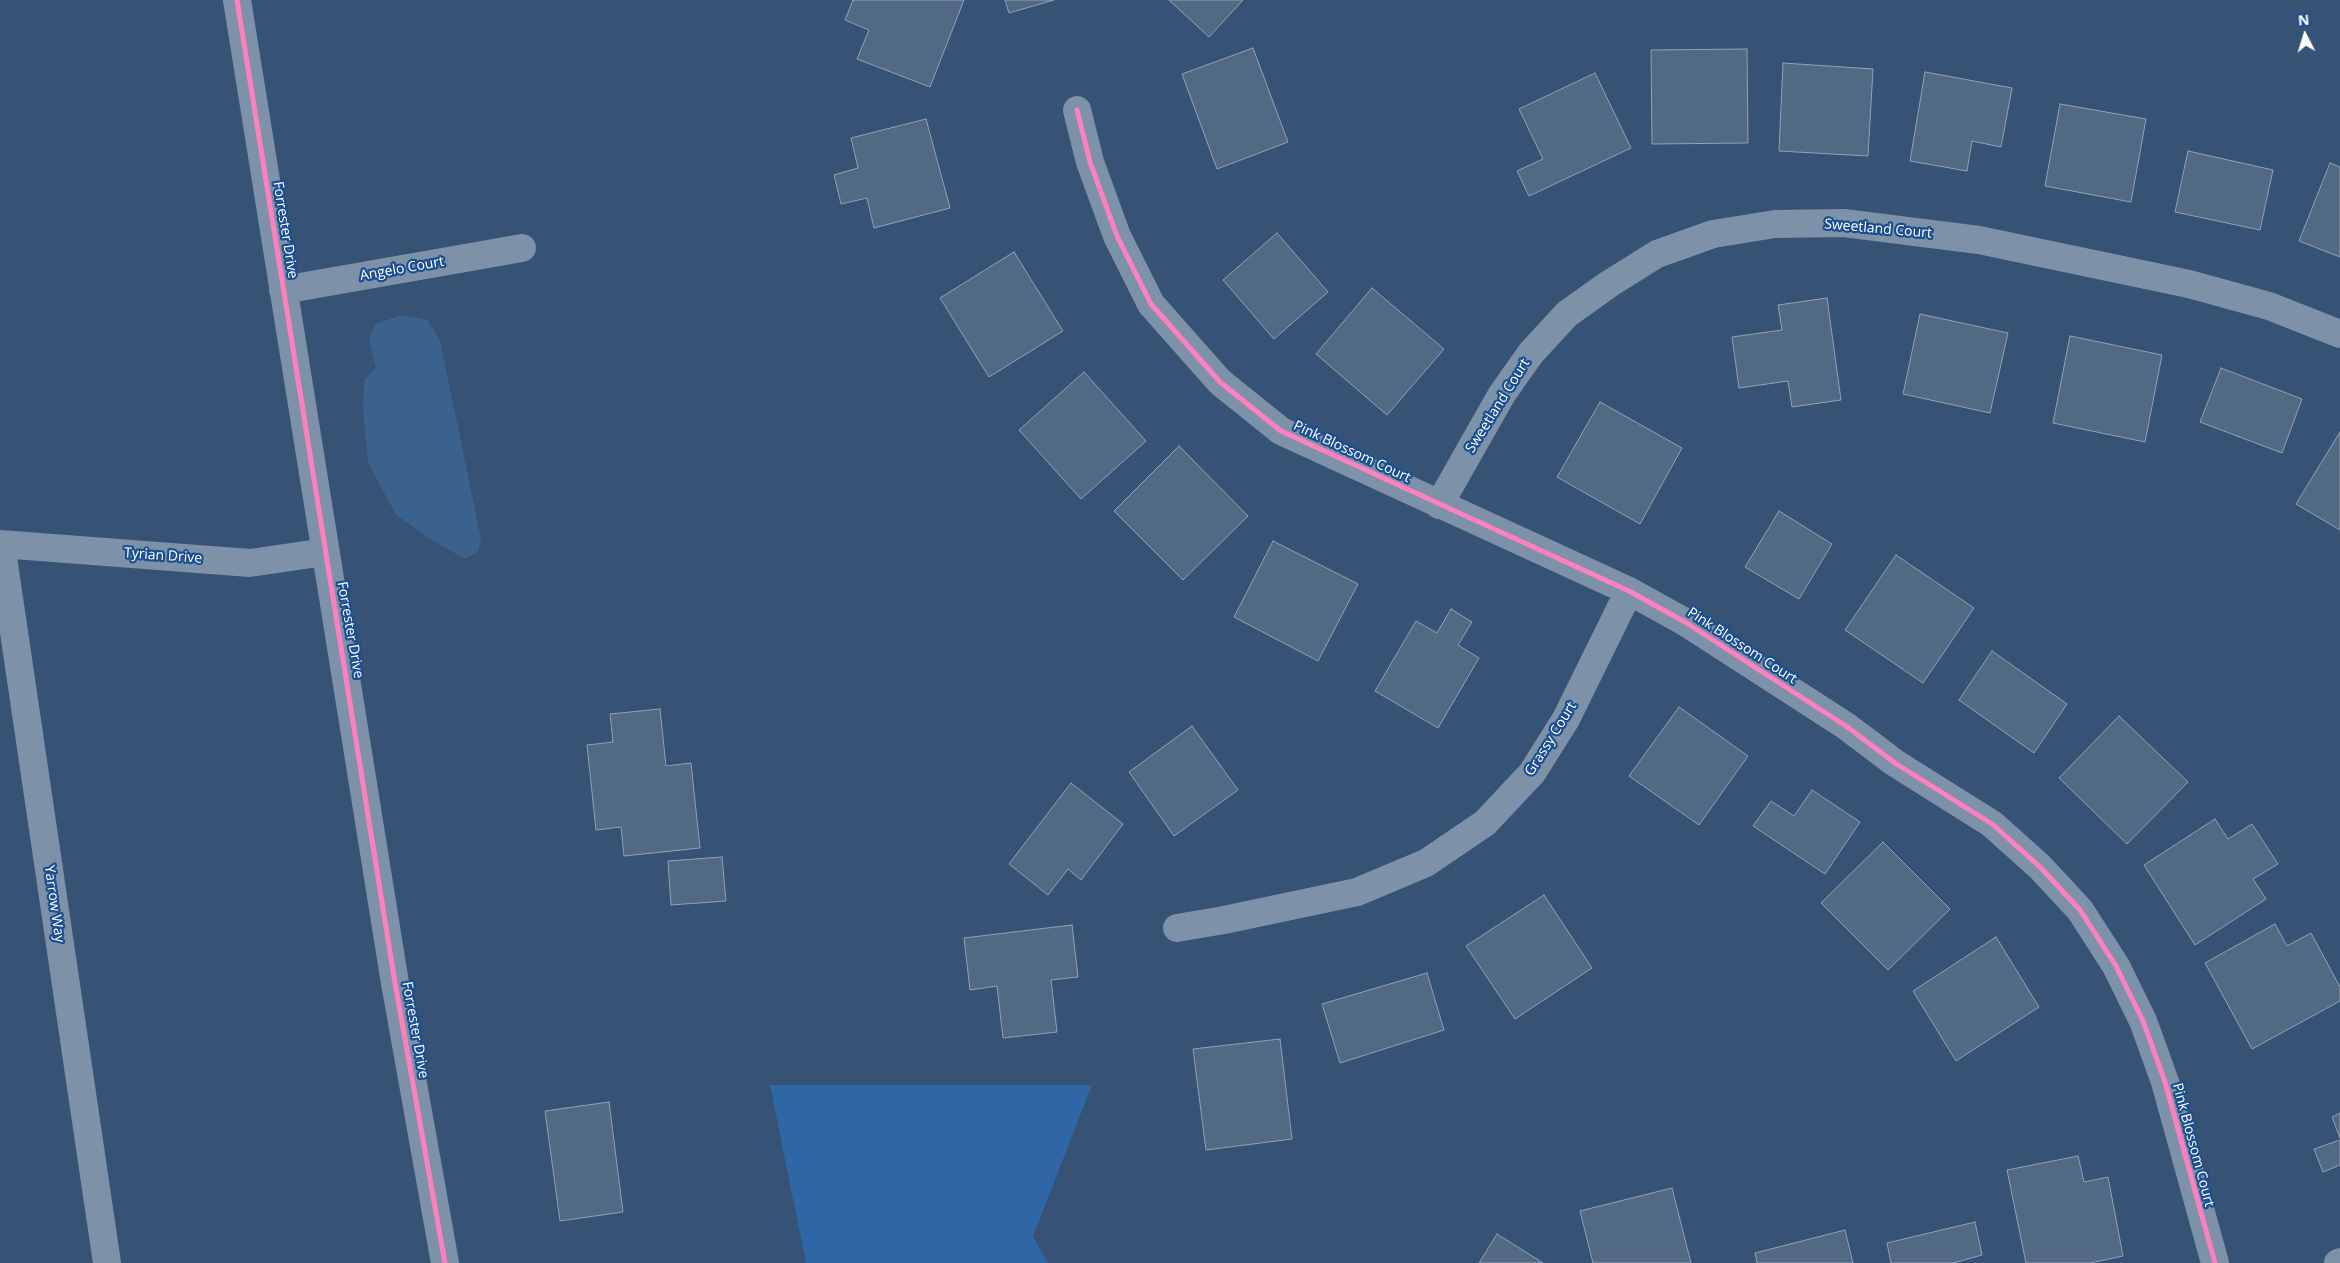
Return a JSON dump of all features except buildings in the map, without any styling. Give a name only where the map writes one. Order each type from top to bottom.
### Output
[{"type":"street","name":"Forrester Drive","points":[[237,0],[400,1008],[445,1263]]},
{"type":"street","name":"Pink Blossom Court","points":[[1077,110],[1090,162],[1117,236],[1151,304],[1180,340],[1220,382],[1281,431],[1629,591],[1685,622],[1846,726],[1895,762],[1992,824],[2040,867],[2080,910],[2116,966],[2143,1021],[2164,1082],[2215,1263]]},
{"type":"street","name":"Sweetland Court","points":[[1439,505],[1507,388],[1531,353],[1567,314],[1609,284],[1657,254],[1713,234],[1776,224],[1844,222],[1979,240],[2190,284],[2269,306],[2340,334]]},
{"type":"street","name":"Angelo Court","points":[[283,290],[522,248]]},
{"type":"street","name":"Tyrian Drive","points":[[1,544],[250,563],[325,552]]},
{"type":"street","name":"Yarrow Way","points":[[1,544],[107,1263]]},
{"type":"street","name":"Grassy Court","points":[[1177,928],[1357,892],[1426,863],[1485,823],[1532,772],[1561,727],[1629,591]]},
{"type":"shaded area","points":[[402,315],[427,320],[440,340],[481,539],[478,552],[465,559],[433,541],[396,515],[368,463],[363,408],[364,380],[376,368],[369,339],[375,324]]},
{"type":"shaded area","points":[[770,1085],[1092,1085],[1033,1236],[1048,1263],[806,1263]]},
{"type":"cycle path","points":[[237,0],[395,983],[445,1263]]},
{"type":"cycle path","points":[[1077,110],[1090,162],[1117,236],[1151,304],[1220,382],[1281,431],[1629,591],[1685,622],[1846,726],[1895,763],[1992,824],[2040,867],[2080,910],[2116,966],[2143,1021],[2165,1082],[2215,1263]]}]
